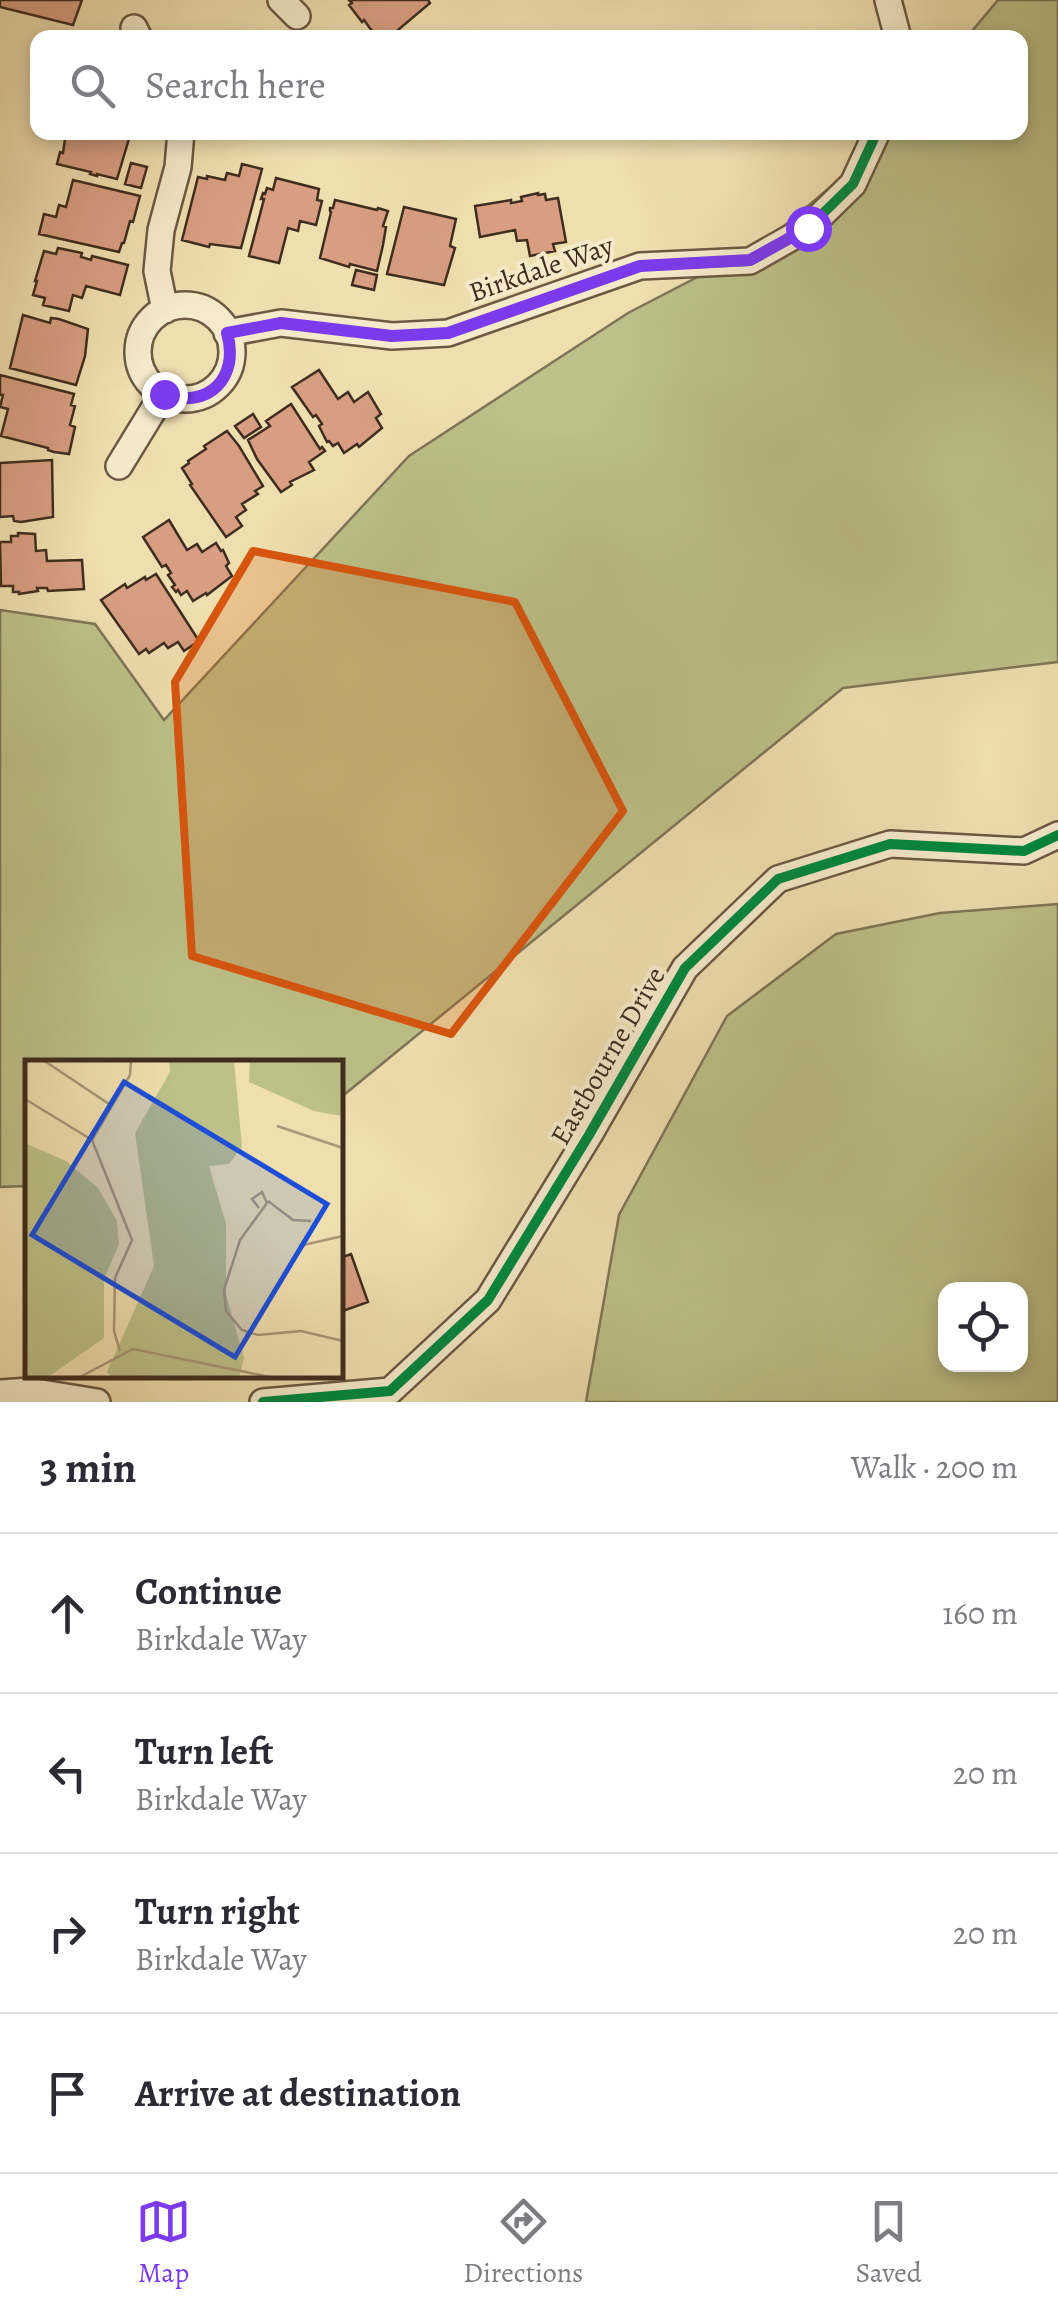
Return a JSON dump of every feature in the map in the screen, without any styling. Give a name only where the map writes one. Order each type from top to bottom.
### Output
[{"type":"street","points":[[888,0],[896,30]]},
{"type":"street","points":[[165,310],[157,271],[180,140]]},
{"type":"street","name":"Birkdale Way","points":[[227,333],[281,323],[392,336],[448,333],[640,266],[750,260],[808,228],[852,184],[873,140]]},
{"type":"street","points":[[177,306],[201,308],[221,323],[227,333],[231,347],[226,376],[205,395],[177,399],[146,379],[138,346],[147,324],[165,310],[177,306]]},
{"type":"street","points":[[119,466],[164,394]]},
{"type":"street","name":"Eastbourne Drive","points":[[263,1402],[392,1397],[488,1300],[589,1136],[685,968],[778,878],[890,844],[1024,851],[1058,835]]},
{"type":"street","points":[[0,1394],[29,1391],[98,1402]]},
{"type":"highlighted area","points":[[253,551],[515,602],[623,811],[451,1034],[192,956],[175,682]]},
{"type":"green space","points":[[998,0],[1058,0],[1058,662],[843,688],[342,1096],[342,1060],[25,1060],[25,1186],[0,1187],[0,610],[95,624],[164,720],[409,456],[628,313],[765,242],[884,140],[1028,140],[1028,30],[973,30]]},
{"type":"green space","points":[[1058,904],[1058,1402],[586,1402],[619,1215],[727,1016],[836,934],[940,913]]},
{"type":"building","points":[[0,0],[82,0],[73,25],[0,7]]},
{"type":"building","points":[[349,0],[430,3],[398,30],[371,30],[349,5]]},
{"type":"building","points":[[65,140],[129,140],[117,179],[57,164],[60,152],[63,153]]},
{"type":"building","points":[[131,163],[147,167],[141,188],[125,184]]},
{"type":"building","points":[[242,164],[262,169],[241,248],[210,244],[209,247],[182,240],[198,177],[225,180],[227,173],[239,176]]},
{"type":"building","points":[[276,178],[319,189],[317,200],[322,201],[316,225],[300,221],[298,231],[288,228],[279,263],[249,256],[263,193],[267,188],[273,190]]},
{"type":"building","points":[[73,180],[140,196],[119,252],[39,234],[44,214],[56,217],[59,205],[66,207]]},
{"type":"building","points":[[545,194],[546,200],[558,198],[566,242],[553,244],[555,251],[530,256],[527,240],[517,241],[515,230],[480,237],[475,206],[522,201],[521,197]]},
{"type":"building","points":[[335,200],[388,211],[377,271],[320,258]]},
{"type":"building","points":[[404,207],[456,219],[450,246],[455,248],[444,285],[387,274]]},
{"type":"building","points":[[58,248],[82,253],[81,257],[91,260],[92,256],[128,265],[120,295],[86,286],[82,298],[73,295],[69,311],[43,305],[45,298],[33,295],[35,281],[44,251],[56,254]]},
{"type":"building","points":[[356,270],[377,275],[374,290],[352,285]]},
{"type":"building","points":[[23,315],[50,323],[51,318],[59,319],[88,329],[76,385],[10,368]]},
{"type":"building","points":[[319,370],[338,399],[348,392],[354,402],[368,392],[381,414],[376,418],[382,428],[359,447],[357,444],[344,453],[338,443],[333,446],[327,442],[319,426],[322,424],[292,387]]},
{"type":"building","points":[[0,375],[74,394],[70,425],[75,427],[69,454],[1,436],[8,409],[0,407]]},
{"type":"building","points":[[291,404],[325,451],[309,462],[314,470],[290,482],[292,485],[281,492],[248,440],[270,426],[266,421]]},
{"type":"building","points":[[253,414],[261,427],[244,438],[235,426]]},
{"type":"building","points":[[227,431],[263,486],[242,504],[246,510],[236,517],[242,526],[226,537],[182,468],[206,449],[204,446]]},
{"type":"building","points":[[52,460],[53,517],[21,522],[14,521],[13,516],[0,517],[0,463]]},
{"type":"building","points":[[169,520],[187,550],[197,544],[202,552],[216,543],[229,563],[226,566],[232,576],[193,601],[187,591],[181,595],[172,587],[175,585],[168,575],[171,573],[166,565],[162,567],[143,537]]},
{"type":"building","points":[[35,534],[36,551],[46,550],[47,561],[82,560],[84,589],[37,588],[38,591],[19,594],[13,592],[13,586],[1,586],[0,542],[11,542],[11,536]]},
{"type":"building","points":[[156,574],[199,641],[184,651],[178,642],[168,648],[164,643],[149,653],[146,649],[139,654],[101,600],[125,584],[127,588]]},
{"type":"building","points":[[351,1254],[368,1302],[342,1311],[342,1257]]},
{"type":"cycle path","points":[[227,333],[281,323],[392,336],[448,333],[640,266],[750,261],[808,228],[853,184],[873,140]]},
{"type":"cycle path","points":[[263,1402],[390,1391],[488,1300],[685,968],[778,879],[890,844],[1024,851],[1058,835]]},
{"type":"route","points":[[164,394],[192,399],[217,387],[230,362],[227,333],[281,323],[392,336],[448,333],[640,266],[750,260],[808,228]]}]
